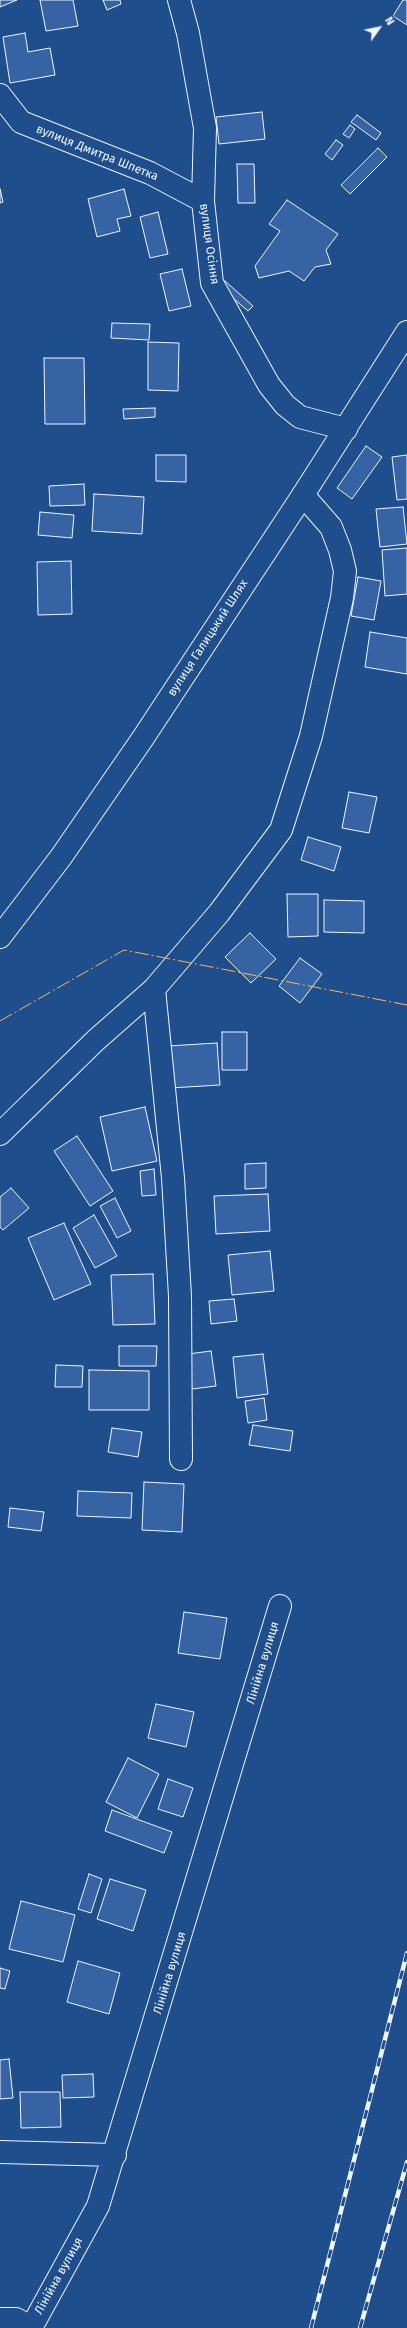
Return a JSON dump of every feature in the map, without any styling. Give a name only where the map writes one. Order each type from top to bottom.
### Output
[{"type":"main road","name":"вулиця Осіння","points":[[179,0],[188,33],[205,128],[203,201],[212,283],[269,385],[285,405],[300,418],[346,429]]},
{"type":"main road","name":"вулиця Дмитра Шпетка","points":[[0,95],[21,122],[150,173],[203,201]]},
{"type":"main road","name":"вулиця Галицький Шлях","points":[[0,937],[91,813],[303,495],[407,332]]},
{"type":"main road","points":[[0,1134],[96,1040],[154,989],[219,913],[281,830],[311,736],[342,598],[345,570],[331,528],[303,495]]},
{"type":"main road","points":[[154,989],[172,1178],[180,1296],[181,1459]]},
{"type":"main road","name":"Лінійна вулиця","points":[[31,2328],[98,2206],[115,2155],[280,1606]]},
{"type":"main road","points":[[0,2152],[115,2155]]},
{"type":"main road","points":[[0,2319],[16,2319],[31,2328]]},
{"type":"building","points":[[0,0],[17,0],[0,7]]},
{"type":"building","points":[[40,0],[73,0],[78,26],[46,31]]},
{"type":"building","points":[[103,0],[120,0],[121,4],[107,10]]},
{"type":"building","points":[[403,0],[407,0],[407,25],[393,16]]},
{"type":"building","points":[[25,33],[28,52],[50,48],[55,75],[10,83],[3,37]]},
{"type":"building","points":[[262,112],[265,139],[219,144],[216,117]]},
{"type":"building","points":[[357,115],[381,133],[376,140],[351,122]]},
{"type":"building","points":[[350,125],[355,129],[349,138],[343,134]]},
{"type":"building","points":[[336,140],[343,145],[332,160],[325,154]]},
{"type":"building","points":[[378,148],[387,157],[350,194],[341,185]]},
{"type":"building","points":[[237,164],[254,164],[255,203],[238,203]]},
{"type":"building","points":[[0,189],[3,202],[0,203]]},
{"type":"building","points":[[124,189],[131,216],[117,219],[120,231],[97,237],[88,199]]},
{"type":"building","points":[[287,200],[338,234],[326,250],[331,264],[315,267],[304,281],[289,271],[259,278],[255,266],[280,231],[269,224]]},
{"type":"building","points":[[158,212],[168,254],[150,258],[140,217]]},
{"type":"building","points":[[182,269],[191,306],[169,311],[160,274]]},
{"type":"building","points":[[225,281],[253,306],[248,311],[220,287]]},
{"type":"building","points":[[112,323],[150,324],[149,340],[111,338]]},
{"type":"building","points":[[148,342],[179,343],[178,391],[148,390]]},
{"type":"building","points":[[44,358],[84,358],[85,424],[45,424]]},
{"type":"building","points":[[155,408],[155,417],[124,419],[123,409]]},
{"type":"building","points":[[366,446],[382,457],[352,499],[337,488]]},
{"type":"building","points":[[156,455],[186,455],[186,482],[156,481]]},
{"type":"building","points":[[407,455],[407,499],[397,500],[392,457]]},
{"type":"building","points":[[84,484],[85,505],[50,506],[49,486]]},
{"type":"building","points":[[94,494],[144,497],[142,534],[92,531]]},
{"type":"building","points":[[403,507],[407,544],[380,547],[376,509]]},
{"type":"building","points":[[40,512],[74,515],[72,538],[38,535]]},
{"type":"building","points":[[407,548],[407,594],[385,596],[382,550]]},
{"type":"building","points":[[71,561],[72,614],[38,615],[37,562]]},
{"type":"building","points":[[358,577],[381,581],[374,620],[351,616]]},
{"type":"building","points":[[370,632],[407,638],[407,674],[365,667]]},
{"type":"building","points":[[349,792],[377,797],[369,833],[342,828]]},
{"type":"building","points":[[308,837],[341,847],[334,871],[301,860]]},
{"type":"building","points":[[287,894],[318,894],[318,936],[288,937]]},
{"type":"building","points":[[324,900],[364,901],[364,933],[324,932]]},
{"type":"building","points":[[250,933],[276,959],[251,983],[225,957]]},
{"type":"building","points":[[300,958],[322,974],[300,1003],[279,986]]},
{"type":"building","points":[[222,1032],[247,1032],[247,1070],[222,1070]]},
{"type":"building","points":[[217,1043],[220,1085],[170,1088],[168,1046]]},
{"type":"building","points":[[145,1107],[157,1161],[112,1171],[100,1117]]},
{"type":"building","points":[[77,1136],[113,1191],[90,1206],[54,1151]]},
{"type":"building","points":[[266,1163],[266,1188],[245,1189],[245,1164]]},
{"type":"building","points":[[154,1169],[156,1195],[142,1196],[140,1171]]},
{"type":"building","points":[[11,1188],[29,1208],[3,1230],[0,1227],[0,1197]]},
{"type":"building","points":[[268,1194],[270,1231],[216,1234],[214,1196]]},
{"type":"building","points":[[115,1198],[131,1231],[117,1238],[100,1206]]},
{"type":"building","points":[[94,1215],[117,1256],[95,1268],[73,1228]]},
{"type":"building","points":[[64,1223],[91,1284],[54,1300],[28,1238]]},
{"type":"building","points":[[270,1251],[274,1291],[232,1295],[228,1255]]},
{"type":"building","points":[[153,1274],[155,1324],[113,1325],[111,1275]]},
{"type":"building","points":[[234,1299],[237,1321],[211,1324],[209,1301]]},
{"type":"building","points":[[119,1346],[157,1346],[156,1366],[119,1366]]},
{"type":"building","points":[[211,1351],[216,1386],[192,1389],[188,1354]]},
{"type":"building","points":[[263,1354],[268,1394],[237,1398],[233,1357]]},
{"type":"building","points":[[56,1365],[83,1366],[82,1387],[55,1387]]},
{"type":"building","points":[[89,1370],[149,1371],[149,1410],[89,1410]]},
{"type":"building","points":[[264,1398],[267,1420],[248,1423],[245,1401]]},
{"type":"building","points":[[253,1425],[293,1431],[290,1451],[249,1445]]},
{"type":"building","points":[[112,1428],[142,1432],[138,1457],[108,1452]]},
{"type":"building","points":[[144,1482],[184,1484],[182,1532],[142,1530]]},
{"type":"building","points":[[78,1491],[132,1493],[131,1518],[77,1516]]},
{"type":"building","points":[[10,1508],[44,1512],[41,1531],[8,1527]]},
{"type":"building","points":[[184,1612],[227,1618],[220,1659],[178,1653]]},
{"type":"building","points":[[156,1704],[194,1712],[186,1747],[148,1738]]},
{"type":"building","points":[[128,1758],[159,1774],[137,1818],[106,1802]]},
{"type":"building","points":[[168,1779],[193,1788],[183,1817],[158,1809]]},
{"type":"building","points":[[112,1810],[172,1832],[164,1853],[105,1831]]},
{"type":"building","points":[[89,1874],[102,1879],[91,1913],[78,1909]]},
{"type":"building","points":[[110,1879],[146,1890],[133,1931],[97,1919]]},
{"type":"building","points":[[21,1901],[75,1915],[63,1962],[9,1949]]},
{"type":"building","points":[[78,1961],[120,1973],[109,2014],[67,2002]]},
{"type":"building","points":[[0,1968],[10,1971],[5,1989],[0,1988]]},
{"type":"building","points":[[9,2059],[13,2098],[0,2099],[0,2060]]},
{"type":"building","points":[[93,2074],[94,2097],[63,2098],[62,2075]]},
{"type":"building","points":[[20,2092],[60,2092],[61,2127],[21,2128]]},
{"type":"railway","points":[[311,2328],[407,1953]]},
{"type":"railway","points":[[360,2328],[407,2162]]},
{"type":"power","points":[[0,1021],[124,950],[407,1005]]}]
